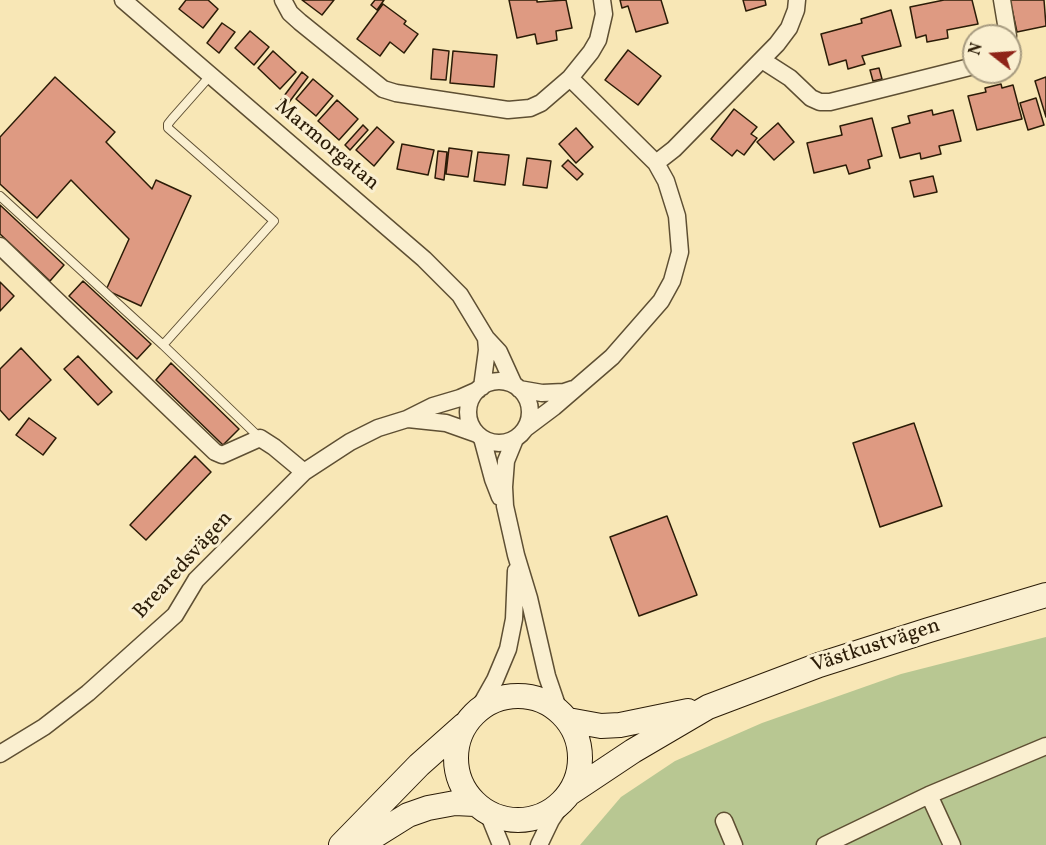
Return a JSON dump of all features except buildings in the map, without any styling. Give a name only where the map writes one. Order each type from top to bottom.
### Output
[{"type":"street","name":"Marmorgatan","points":[[123,0],[423,259],[460,295],[486,338],[499,352],[517,387]]},
{"type":"street","points":[[283,0],[290,13],[383,89],[488,107],[520,109],[542,103],[570,78],[591,52],[598,40],[604,14],[603,0]]},
{"type":"street","points":[[656,163],[674,149],[762,60],[789,28],[797,0]]},
{"type":"street","points":[[1002,0],[1006,24]]},
{"type":"street","points":[[762,60],[778,69],[811,98],[820,102],[830,102],[962,69]]},
{"type":"street","points":[[480,436],[499,443],[520,434],[612,357],[661,302],[672,281],[680,252],[677,216],[666,181],[656,163],[570,78]]},
{"type":"street","points":[[0,246],[215,452],[222,455],[260,438],[304,472]]},
{"type":"street","points":[[486,338],[487,350],[480,388],[470,402],[470,422],[480,436],[493,479],[505,506]]},
{"type":"street","points":[[480,388],[498,382],[548,393],[577,388]]},
{"type":"street","points":[[517,387],[526,397],[530,407],[530,418],[506,461],[505,506],[547,676],[563,715],[577,737],[581,756],[578,776],[567,798],[551,820],[539,845]]},
{"type":"street","name":"Brearedsvägen","points":[[0,754],[44,727],[88,693],[175,615],[196,580],[304,472],[350,442],[378,428],[460,398],[480,388]]},
{"type":"street","name":"Brearedsvägen","points":[[407,418],[446,423],[480,436]]},
{"type":"street","points":[[501,845],[482,809],[464,789],[456,761],[458,741],[495,680],[508,650],[516,604],[516,555]]},
{"type":"street","name":"Västkustvägen","points":[[563,715],[601,726],[620,725],[708,707],[819,665],[1046,596]]},
{"type":"street","points":[[341,845],[419,765],[494,701],[513,696],[533,697],[551,705],[563,715]]},
{"type":"street","name":"Västkustvägen","points":[[567,798],[624,757],[708,707]]},
{"type":"street","points":[[825,845],[929,795],[1046,746]]},
{"type":"street","points":[[929,795],[952,845]]},
{"type":"street","points":[[360,845],[408,815],[428,808],[455,803],[482,809],[510,820],[533,819],[554,810],[567,798]]},
{"type":"street","points":[[724,821],[734,845]]},
{"type":"lane","points":[[163,345],[274,221],[168,128],[171,119],[210,76]]},
{"type":"lane","points":[[0,196],[163,345],[260,438]]},
{"type":"green space","points":[[1046,637],[1046,845],[580,845],[621,797],[675,761],[762,723],[901,674]]}]
